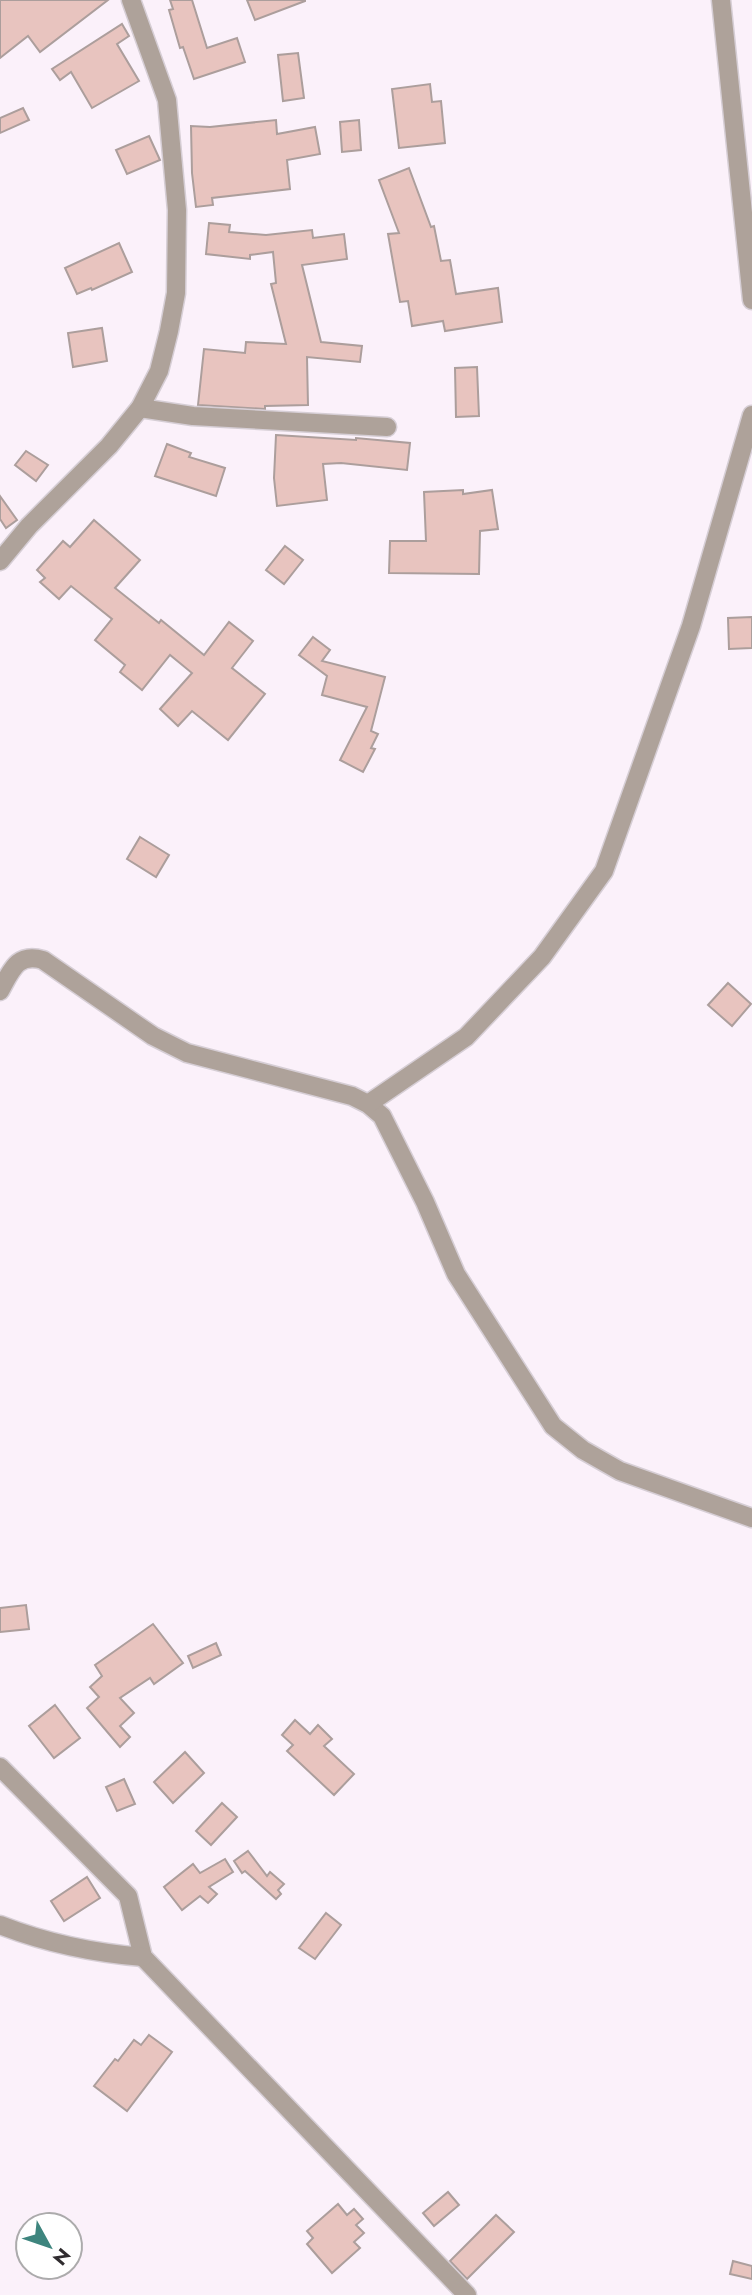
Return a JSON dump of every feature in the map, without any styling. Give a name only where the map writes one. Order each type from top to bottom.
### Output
[{"type":"street","points":[[0,561],[29,526],[109,446],[140,408],[159,371],[169,331],[176,293],[177,210],[167,100],[131,0]]},
{"type":"street","points":[[721,0],[752,300]]},
{"type":"street","points":[[140,408],[193,416],[387,427]]},
{"type":"street","points":[[368,1104],[466,1037],[542,957],[604,871],[691,626],[752,415]]},
{"type":"street","points":[[0,991],[11,971],[22,960],[32,957],[43,960],[153,1035],[187,1053],[352,1096],[368,1104],[382,1116],[392,1135],[456,1274],[553,1426],[583,1450],[620,1471],[752,1518]]},
{"type":"street","points":[[0,1767],[128,1896],[143,1957],[467,2295]]},
{"type":"street","points":[[0,1925],[23,1934],[97,1953],[143,1957]]},
{"type":"building","points":[[0,0],[108,0],[40,52],[28,36],[0,58]]},
{"type":"building","points":[[170,0],[192,0],[207,48],[237,38],[245,62],[194,79],[183,47],[180,48],[169,10],[173,9]]},
{"type":"building","points":[[247,0],[305,0],[305,1],[255,20]]},
{"type":"building","points":[[122,24],[129,36],[117,44],[139,81],[92,108],[71,72],[60,80],[52,69]]},
{"type":"building","points":[[298,53],[304,98],[283,101],[278,55]]},
{"type":"building","points":[[430,84],[432,102],[441,101],[445,143],[399,148],[392,89]]},
{"type":"building","points":[[23,108],[29,120],[0,133],[0,118]]},
{"type":"building","points":[[276,120],[277,134],[315,127],[320,154],[287,160],[290,189],[212,198],[213,205],[196,207],[191,126],[210,127]]},
{"type":"building","points":[[359,120],[361,150],[342,152],[340,122]]},
{"type":"building","points":[[149,136],[160,160],[127,174],[116,150]]},
{"type":"building","points":[[409,168],[431,227],[434,226],[441,261],[450,260],[456,294],[498,288],[502,322],[445,331],[443,321],[412,326],[408,301],[400,302],[388,234],[399,233],[379,180]]},
{"type":"building","points":[[209,223],[230,225],[229,232],[266,235],[312,230],[313,238],[344,234],[347,259],[302,265],[321,342],[362,346],[360,362],[307,357],[308,405],[265,406],[265,409],[198,405],[204,349],[245,353],[246,342],[286,344],[271,284],[276,283],[273,252],[250,255],[250,259],[206,254]]},
{"type":"building","points":[[119,243],[132,272],[77,294],[65,268]]},
{"type":"building","points":[[102,328],[107,361],[73,367],[68,333]]},
{"type":"building","points":[[477,367],[479,416],[456,417],[455,368]]},
{"type":"building","points":[[276,435],[410,443],[407,470],[341,463],[323,464],[327,500],[277,506],[274,478]]},
{"type":"building","points":[[167,444],[191,453],[189,457],[225,468],[216,496],[155,476]]},
{"type":"building","points":[[26,451],[48,465],[36,481],[15,465]]},
{"type":"building","points":[[463,490],[463,494],[492,490],[498,529],[480,531],[479,574],[389,573],[390,541],[426,541],[424,492]]},
{"type":"building","points":[[0,496],[17,520],[6,528],[0,519]]},
{"type":"building","points":[[94,520],[140,560],[115,588],[159,623],[161,620],[204,655],[229,622],[253,641],[232,668],[265,694],[228,740],[192,711],[178,726],[160,709],[192,673],[170,655],[142,690],[120,672],[125,665],[95,640],[112,619],[71,586],[59,599],[40,582],[45,578],[37,570],[63,541],[70,547]]},
{"type":"building","points":[[285,546],[303,560],[284,584],[266,570]]},
{"type":"building","points":[[752,617],[752,648],[729,649],[728,618]]},
{"type":"building","points":[[313,637],[330,650],[322,661],[385,677],[371,731],[378,734],[371,748],[375,749],[363,772],[340,760],[367,707],[322,695],[327,676],[299,655]]},
{"type":"building","points":[[140,837],[169,855],[156,877],[127,859]]},
{"type":"building","points":[[728,983],[751,1004],[732,1026],[708,1005]]},
{"type":"building","points":[[26,1605],[29,1629],[0,1632],[0,1608]]},
{"type":"building","points":[[153,1624],[183,1663],[154,1684],[150,1678],[120,1698],[134,1713],[120,1726],[130,1737],[120,1747],[87,1708],[99,1697],[90,1687],[102,1676],[95,1665]]},
{"type":"building","points":[[216,1643],[221,1655],[193,1668],[188,1656]]},
{"type":"building","points":[[55,1705],[80,1738],[54,1758],[29,1726]]},
{"type":"building","points":[[295,1720],[310,1734],[318,1725],[332,1739],[324,1746],[354,1774],[334,1795],[287,1751],[293,1745],[282,1735]]},
{"type":"building","points":[[185,1752],[204,1773],[173,1803],[154,1782]]},
{"type":"building","points":[[124,1779],[135,1804],[117,1811],[106,1787]]},
{"type":"building","points":[[222,1803],[237,1817],[211,1845],[196,1831]]},
{"type":"building","points":[[248,1851],[267,1876],[270,1872],[284,1884],[278,1890],[281,1894],[276,1899],[245,1871],[242,1873],[234,1861]]},
{"type":"building","points":[[225,1859],[233,1872],[209,1887],[217,1894],[208,1903],[200,1896],[182,1910],[164,1887],[193,1864],[200,1873]]},
{"type":"building","points":[[87,1877],[100,1898],[64,1921],[51,1901]]},
{"type":"building","points":[[326,1913],[341,1925],[315,1959],[299,1948]]},
{"type":"building","points":[[149,2035],[172,2052],[127,2111],[94,2086],[134,2040],[141,2045]]},
{"type":"building","points":[[448,2192],[459,2205],[434,2226],[423,2213]]},
{"type":"building","points":[[338,2204],[347,2215],[354,2209],[363,2219],[356,2225],[364,2233],[354,2242],[360,2248],[332,2273],[307,2244],[313,2238],[307,2231]]},
{"type":"building","points":[[496,2215],[514,2232],[467,2279],[450,2261]]},
{"type":"building","points":[[733,2261],[752,2266],[752,2279],[730,2274]]}]
